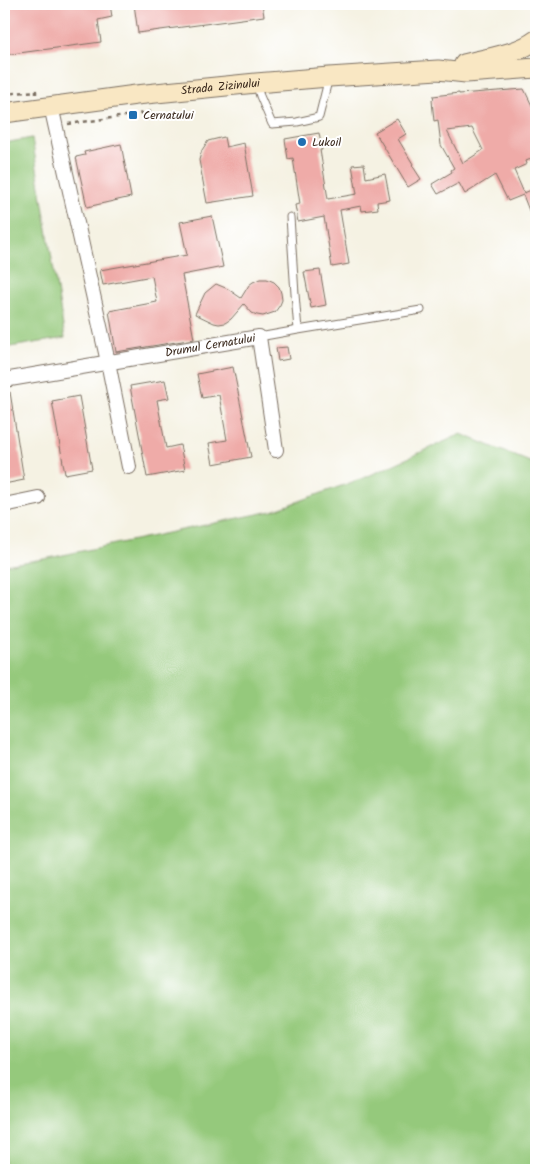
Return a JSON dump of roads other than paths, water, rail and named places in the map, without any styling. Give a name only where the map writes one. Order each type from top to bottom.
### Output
[{"type":"main road","name":"Strada Zizinului","points":[[438,70],[515,51],[536,40]]},
{"type":"main road","name":"Strada Zizinului","points":[[4,112],[136,95],[256,83],[438,70],[466,73],[536,68]]},
{"type":"street","points":[[51,106],[129,466]]},
{"type":"street","name":"Drumul Cernatului","points":[[4,380],[259,337],[276,450]]},
{"type":"street","points":[[4,505],[38,498]]},
{"type":"lane","points":[[256,83],[272,124],[297,122],[319,117],[329,77]]},
{"type":"lane","points":[[290,217],[298,330]]},
{"type":"lane","points":[[259,337],[421,310]]},
{"type":"place","name":"Cernatului","points":[[133,115]]},
{"type":"place","name":"Lukoil","points":[[302,142]]}]
